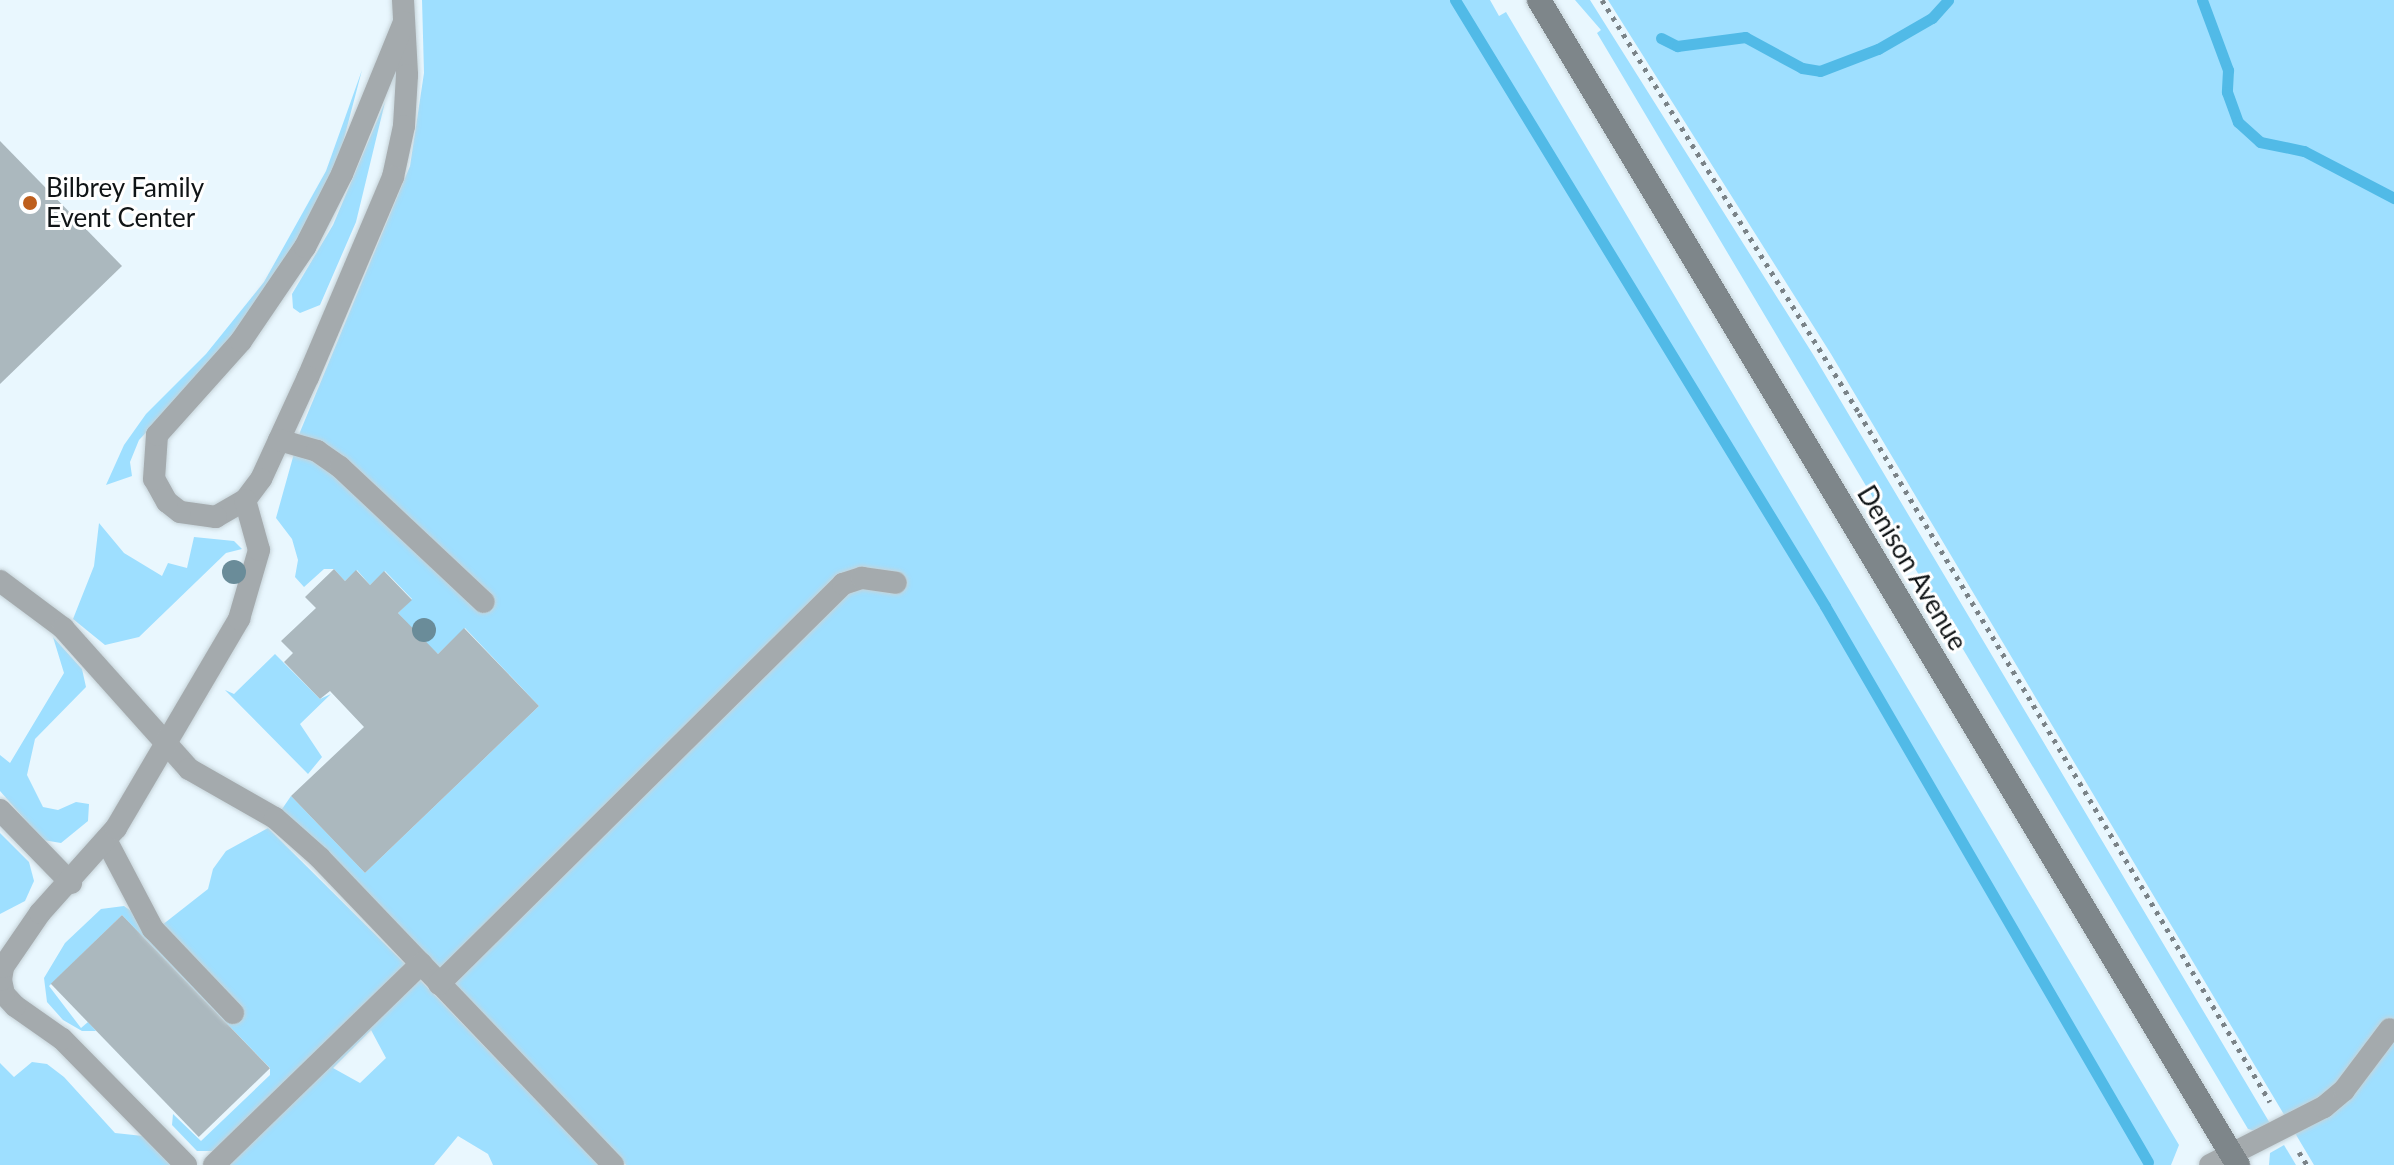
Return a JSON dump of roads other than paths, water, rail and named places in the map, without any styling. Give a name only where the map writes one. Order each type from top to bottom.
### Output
[{"type":"street","name":"Denison Avenue","points":[[1539,0],[2235,1159]]},
{"type":"lane","points":[[403,11],[404,126],[393,177],[279,440],[245,500],[216,517],[180,512],[167,502],[154,479],[157,435],[241,341],[305,247],[342,174],[403,11]]},
{"type":"lane","points":[[279,440],[317,451],[340,467],[484,602]]},
{"type":"lane","points":[[186,1165],[62,1039],[4,994],[2,966],[40,913],[71,883],[106,840],[203,687],[249,595],[259,550],[245,500]]},
{"type":"lane","points":[[439,984],[843,584],[862,578],[896,583]]},
{"type":"lane","points":[[0,581],[63,628],[165,746],[189,769],[267,813],[299,839],[613,1165]]},
{"type":"lane","points":[[0,810],[71,883]]},
{"type":"lane","points":[[106,840],[153,929],[233,1013]]},
{"type":"lane","points":[[214,1165],[421,964]]},
{"type":"lane","points":[[2210,1165],[2235,1159],[2344,1090],[2390,1029]]},
{"type":"waterway","points":[[1455,0],[1825,606],[2148,1162]]},
{"type":"waterway","points":[[1661,38],[1677,46],[1745,37],[1802,68],[1820,71],[1878,49],[1932,18],[1948,0]]},
{"type":"waterway","points":[[2202,0],[2228,70],[2227,92],[2238,122],[2260,142],[2304,151],[2394,198]]},
{"type":"place","name":"Bilbrey Family Event Center","points":[[30,203]]}]
